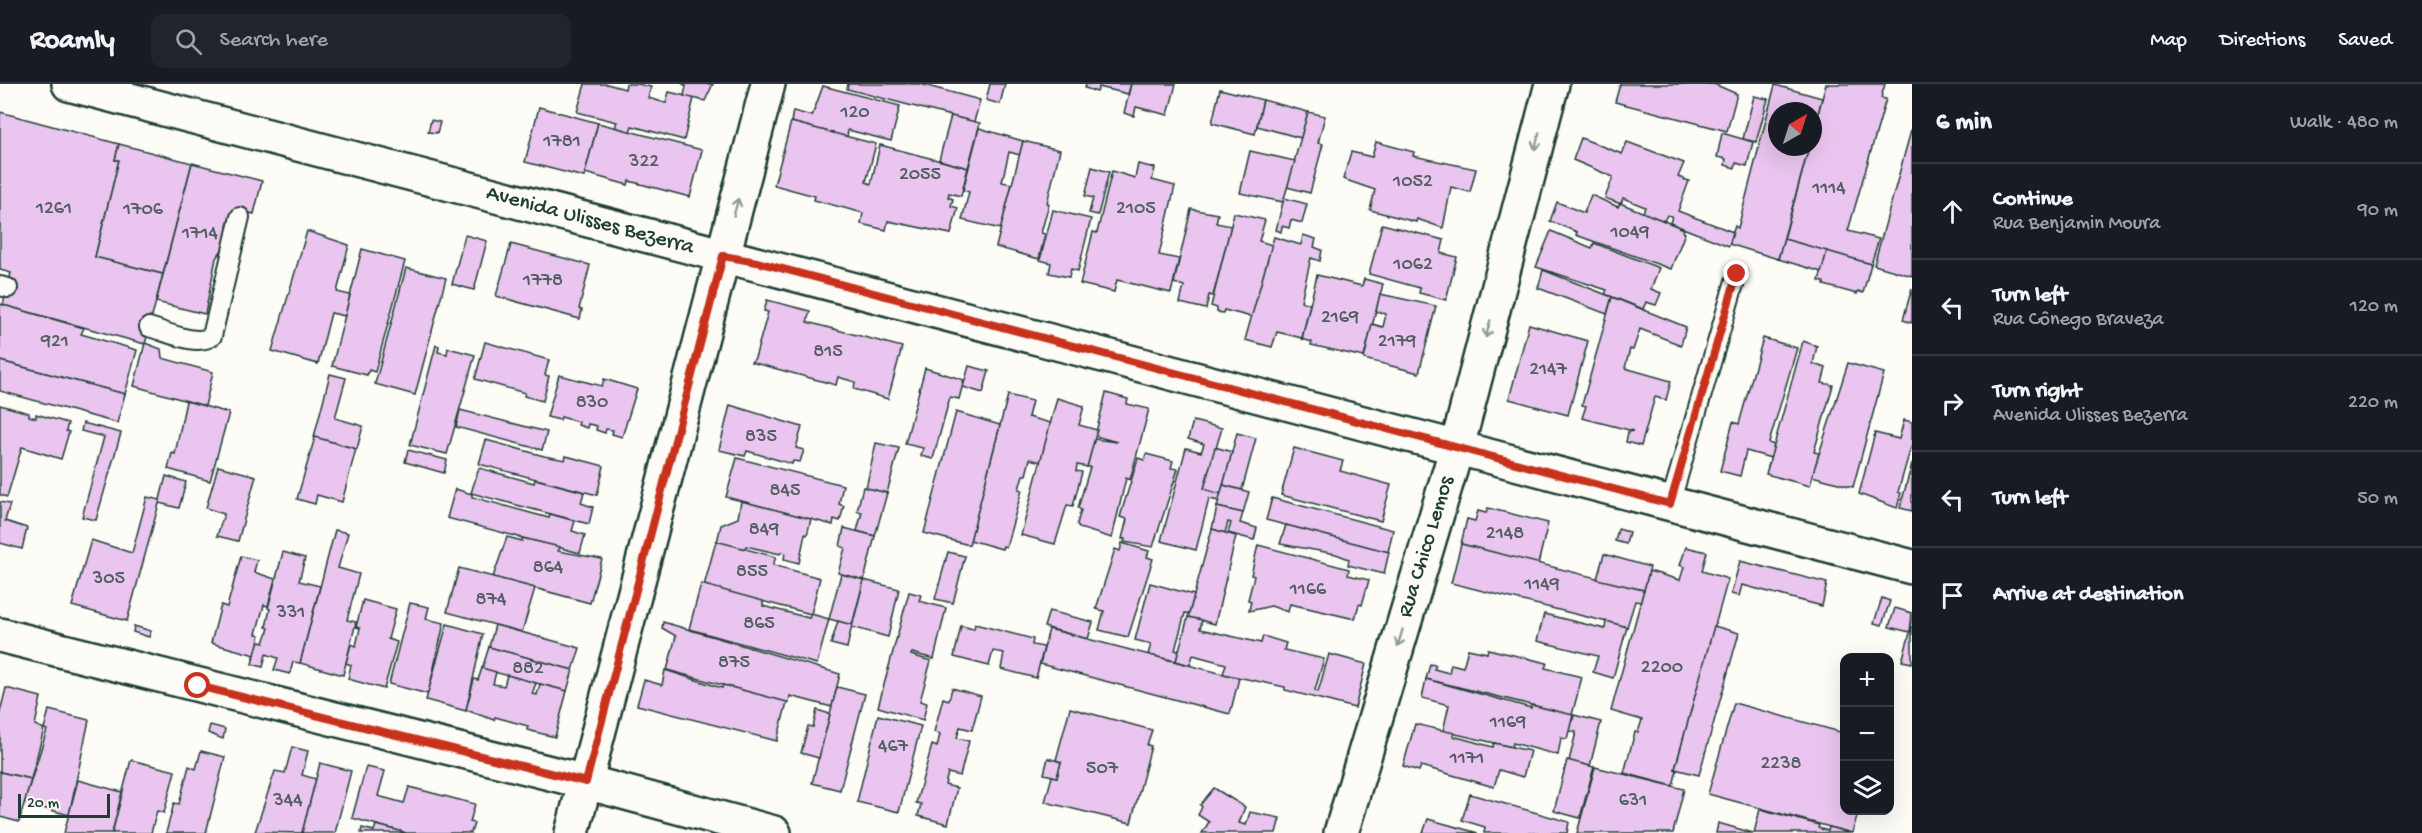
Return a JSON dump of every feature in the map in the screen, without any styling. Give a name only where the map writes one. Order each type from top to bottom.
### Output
[{"type":"street","name":"Avenida Ulisses Bezerra","points":[[69,84],[723,256],[757,262],[1912,567]]},
{"type":"street","points":[[572,833],[768,84]]},
{"type":"street","name":"Rua Chico Lemos","points":[[1341,833],[1457,447],[1552,84]]},
{"type":"street","points":[[0,635],[586,782],[774,833]]},
{"type":"lane","points":[[149,327],[197,341],[205,341],[212,336],[240,217]]},
{"type":"lane","points":[[1670,504],[1737,274]]},
{"type":"building","points":[[585,84],[607,84],[625,89],[626,84],[651,87],[648,98],[666,103],[669,92],[694,98],[684,140],[632,126],[630,132],[615,127],[617,122],[577,112]]},
{"type":"building","points":[[683,84],[713,84],[705,101],[684,96],[686,86]]},
{"type":"building","points":[[848,84],[920,84],[980,100],[974,122],[847,89]]},
{"type":"building","points":[[990,84],[1005,84],[1000,104],[986,100]]},
{"type":"building","points":[[1086,84],[1131,84],[1128,94],[1099,87],[1097,92],[1085,88]]},
{"type":"building","points":[[1131,84],[1176,84],[1168,115],[1136,107],[1134,116],[1124,113]]},
{"type":"building","points":[[1620,84],[1714,84],[1737,94],[1727,131],[1615,102]]},
{"type":"building","points":[[1826,84],[1885,84],[1881,98],[1886,99],[1848,231],[1879,239],[1871,264],[1784,239],[1807,156],[1822,156],[1821,102]]},
{"type":"building","points":[[1775,85],[1822,98],[1821,102],[1771,102]]},
{"type":"building","points":[[823,86],[900,106],[891,141],[848,130],[847,137],[791,122],[793,111],[812,116]]},
{"type":"building","points":[[1220,89],[1263,100],[1255,134],[1212,123]]},
{"type":"building","points":[[1754,96],[1768,99],[1756,142],[1743,139]]},
{"type":"building","points":[[1263,100],[1308,112],[1301,138],[1257,126]]},
{"type":"building","points":[[539,107],[598,123],[584,177],[525,162]]},
{"type":"building","points":[[0,112],[119,144],[115,160],[119,160],[95,257],[163,274],[145,344],[3,305],[11,273],[0,270]]},
{"type":"building","points":[[1308,112],[1325,116],[1318,143],[1323,144],[1310,193],[1287,187]]},
{"type":"building","points":[[1768,112],[1768,156],[1807,156],[1778,259],[1729,244],[1735,226],[1738,228]]},
{"type":"building","points":[[951,116],[980,123],[968,168],[939,160]]},
{"type":"building","points":[[431,120],[440,122],[437,133],[428,132]]},
{"type":"building","points":[[791,122],[876,144],[866,182],[871,184],[880,145],[968,168],[961,196],[949,193],[948,197],[953,199],[951,206],[958,208],[951,234],[888,221],[886,230],[861,224],[863,213],[814,200],[815,196],[774,185]]},
{"type":"building","points":[[598,123],[702,150],[690,197],[629,181],[628,185],[585,173]]},
{"type":"building","points":[[1912,127],[1912,276],[1874,265]]},
{"type":"building","points":[[979,128],[1023,141],[1020,155],[1009,152],[1002,182],[1012,184],[1001,229],[962,220],[969,192],[963,190]]},
{"type":"building","points":[[1722,133],[1753,142],[1747,166],[1736,163],[1735,168],[1725,165],[1726,159],[1717,157]]},
{"type":"building","points":[[1581,138],[1622,154],[1627,142],[1684,163],[1678,177],[1689,181],[1678,211],[1733,232],[1729,246],[1670,223],[1672,216],[1667,215],[1664,221],[1643,213],[1645,207],[1623,198],[1621,204],[1605,198],[1613,177],[1573,160]]},
{"type":"building","points":[[1023,141],[1060,150],[1041,233],[1045,234],[1039,259],[996,247]]},
{"type":"building","points":[[1376,142],[1414,152],[1413,156],[1476,169],[1470,192],[1451,187],[1443,228],[1417,219],[1416,222],[1370,210],[1375,190],[1343,179],[1351,152],[1372,157]]},
{"type":"building","points":[[119,144],[192,163],[163,274],[95,257],[119,160],[115,160]]},
{"type":"building","points":[[1250,151],[1295,161],[1283,202],[1240,193]]},
{"type":"building","points":[[192,163],[262,181],[254,214],[234,209],[227,226],[228,242],[216,258],[205,314],[156,302]]},
{"type":"building","points":[[1138,164],[1155,168],[1152,180],[1175,186],[1159,255],[1179,259],[1171,293],[1117,280],[1114,292],[1080,284],[1093,232],[1097,233],[1112,171],[1135,178]]},
{"type":"building","points":[[1092,167],[1109,172],[1098,215],[1089,213],[1093,198],[1085,196]]},
{"type":"building","points":[[1591,195],[1618,207],[1620,203],[1684,229],[1685,233],[1671,269],[1576,235],[1577,232],[1550,221],[1557,202],[1584,213]]},
{"type":"building","points":[[1284,198],[1307,204],[1302,223],[1291,220],[1289,228],[1282,226],[1281,232],[1276,230]]},
{"type":"building","points":[[1191,209],[1218,214],[1216,223],[1231,226],[1213,296],[1209,295],[1206,309],[1180,303],[1184,286],[1174,283]]},
{"type":"building","points":[[1053,210],[1091,219],[1078,271],[1071,269],[1069,277],[1049,273],[1051,263],[1040,260]]},
{"type":"building","points":[[1234,213],[1265,220],[1259,241],[1272,245],[1252,317],[1224,310],[1223,313],[1217,312],[1217,308],[1211,306]]},
{"type":"building","points":[[1382,224],[1444,240],[1441,253],[1457,257],[1446,300],[1419,293],[1420,288],[1369,274]]},
{"type":"building","points":[[307,231],[349,245],[337,292],[350,295],[345,316],[331,313],[318,364],[272,351]]},
{"type":"building","points":[[1551,231],[1592,248],[1594,243],[1659,268],[1651,289],[1661,293],[1656,305],[1646,302],[1643,309],[1605,294],[1607,290],[1536,267]]},
{"type":"building","points":[[465,235],[487,241],[474,290],[452,284]]},
{"type":"building","points":[[1303,235],[1316,239],[1314,247],[1322,250],[1320,261],[1311,258],[1301,301],[1310,304],[1302,338],[1277,332],[1272,347],[1245,340],[1274,237],[1301,245]]},
{"type":"building","points":[[1784,239],[1827,251],[1822,272],[1778,259]]},
{"type":"building","points":[[511,244],[590,265],[579,309],[582,310],[580,319],[496,296]]},
{"type":"building","points":[[362,249],[405,261],[375,372],[369,370],[367,375],[332,366]]},
{"type":"building","points":[[1827,251],[1871,264],[1863,293],[1858,291],[1857,294],[1824,285],[1824,282],[1819,281]]},
{"type":"building","points":[[406,268],[446,278],[415,395],[375,384]]},
{"type":"building","points":[[1543,270],[1612,297],[1607,314],[1538,288]]},
{"type":"building","points":[[1317,275],[1362,286],[1364,279],[1383,284],[1364,357],[1311,345],[1312,342],[1302,339]]},
{"type":"building","points":[[1912,288],[1912,323],[1903,320]]},
{"type":"building","points":[[1380,294],[1436,306],[1419,373],[1364,359],[1372,324],[1383,327],[1386,314],[1376,311]]},
{"type":"building","points":[[1612,297],[1686,327],[1681,345],[1640,329],[1633,350],[1630,349],[1625,368],[1671,381],[1666,400],[1655,397],[1641,446],[1626,442],[1628,432],[1633,431],[1582,418],[1586,406],[1582,405]]},
{"type":"building","points":[[767,300],[810,311],[807,322],[902,347],[888,399],[854,389],[855,382],[838,377],[836,385],[751,362],[755,358],[768,312],[764,311]]},
{"type":"building","points":[[0,304],[84,328],[81,334],[137,350],[125,394],[0,361]]},
{"type":"building","points":[[1529,324],[1588,341],[1568,415],[1509,399]]},
{"type":"building","points":[[1763,338],[1797,348],[1769,443],[1774,445],[1771,458],[1746,451],[1740,476],[1720,471],[1733,422],[1739,424]]},
{"type":"building","points":[[1803,341],[1817,346],[1813,364],[1826,368],[1822,383],[1833,385],[1814,452],[1819,453],[1810,486],[1766,474]]},
{"type":"building","points":[[485,342],[549,360],[545,375],[549,376],[543,401],[524,396],[525,393],[475,379]]},
{"type":"building","points":[[145,343],[161,349],[162,358],[213,372],[205,406],[134,386]]},
{"type":"building","points":[[436,345],[439,346],[438,352],[447,354],[448,348],[475,355],[447,454],[410,445]]},
{"type":"building","points":[[0,361],[125,394],[117,423],[0,391]]},
{"type":"building","points":[[1848,363],[1884,373],[1853,487],[1812,476]]},
{"type":"building","points":[[969,366],[989,371],[983,393],[963,387]]},
{"type":"building","points":[[925,368],[964,380],[959,399],[950,397],[933,459],[921,456],[923,448],[905,444]]},
{"type":"building","points":[[330,374],[346,378],[335,418],[363,426],[357,449],[314,437]]},
{"type":"building","points":[[559,375],[602,386],[604,379],[637,389],[622,437],[612,434],[613,430],[606,429],[605,433],[596,430],[597,426],[588,424],[587,428],[578,425],[579,422],[561,417],[560,420],[547,417]]},
{"type":"building","points":[[1106,393],[1128,399],[1127,404],[1149,409],[1130,480],[1126,478],[1112,538],[1079,528],[1077,524],[1081,510],[1078,508],[1090,467],[1087,467],[1094,439],[1117,442],[1095,436]]},
{"type":"building","points":[[1008,395],[1032,401],[1028,417],[1051,423],[1041,462],[1030,459],[1026,475],[1023,475],[1019,489],[1022,490],[1006,547],[1003,546],[1002,549],[970,540]]},
{"type":"building","points":[[1057,398],[1084,406],[1079,425],[1097,430],[1087,467],[1077,465],[1076,471],[1082,472],[1073,506],[1067,505],[1055,544],[1021,535]]},
{"type":"building","points":[[186,401],[229,413],[210,481],[168,469],[172,453],[175,454]]},
{"type":"building","points":[[0,405],[29,413],[29,416],[36,418],[36,414],[68,423],[66,431],[69,432],[61,459],[22,447],[7,497],[0,495]]},
{"type":"building","points":[[730,405],[802,427],[796,448],[804,450],[800,462],[793,461],[792,464],[747,451],[745,456],[719,450]]},
{"type":"building","points":[[460,410],[547,432],[542,450],[456,427]]},
{"type":"building","points":[[956,412],[1000,425],[969,545],[924,533]]},
{"type":"building","points":[[1904,420],[1912,422],[1912,444],[1898,492],[1901,493],[1897,508],[1859,494],[1875,433],[1899,439]]},
{"type":"building","points":[[1193,421],[1222,428],[1204,489],[1221,493],[1219,501],[1209,499],[1196,550],[1161,541],[1186,448],[1201,452],[1204,444],[1188,439]]},
{"type":"building","points":[[83,423],[121,433],[96,520],[82,517],[104,437],[81,431]]},
{"type":"building","points":[[1237,433],[1256,438],[1242,490],[1223,485]]},
{"type":"building","points":[[315,437],[356,449],[342,502],[317,495],[315,504],[297,499]]},
{"type":"building","points":[[486,440],[544,456],[565,460],[566,456],[604,466],[597,495],[479,464]]},
{"type":"building","points":[[876,443],[899,448],[887,493],[866,488]]},
{"type":"building","points":[[1215,447],[1232,452],[1221,493],[1204,489]]},
{"type":"building","points":[[1294,448],[1343,461],[1340,471],[1391,485],[1381,521],[1281,495]]},
{"type":"building","points":[[408,450],[447,460],[444,473],[405,462]]},
{"type":"building","points":[[1146,454],[1173,461],[1171,468],[1178,469],[1153,547],[1124,542],[1125,539],[1122,539],[1127,519],[1120,517],[1138,458],[1144,460]]},
{"type":"building","points":[[737,458],[843,485],[839,504],[844,506],[840,521],[834,519],[833,525],[726,497]]},
{"type":"building","points":[[1912,463],[1912,511],[1900,508]]},
{"type":"building","points":[[218,466],[256,476],[238,541],[217,536],[224,514],[206,508]]},
{"type":"building","points":[[479,468],[534,483],[535,479],[584,492],[581,503],[593,507],[589,524],[471,493]]},
{"type":"building","points":[[166,476],[186,482],[179,508],[159,503]]},
{"type":"building","points":[[1223,485],[1249,492],[1243,513],[1217,507]]},
{"type":"building","points":[[863,487],[887,493],[875,536],[857,531],[862,512],[857,511]]},
{"type":"building","points":[[455,489],[472,494],[472,497],[549,518],[550,514],[575,521],[572,531],[585,535],[580,553],[447,518]]},
{"type":"building","points":[[147,497],[160,500],[127,621],[72,606],[91,540],[132,553]]},
{"type":"building","points":[[1272,498],[1393,530],[1388,552],[1266,520]]},
{"type":"building","points":[[741,501],[811,519],[807,535],[805,534],[799,563],[784,559],[785,553],[780,554],[746,546],[744,549],[717,542],[721,525],[738,518]]},
{"type":"building","points":[[0,502],[10,504],[5,521],[27,528],[22,549],[0,543]]},
{"type":"building","points":[[1217,507],[1243,513],[1240,523],[1257,528],[1254,540],[1228,533],[1231,523],[1228,522],[1225,533],[1212,529]]},
{"type":"building","points":[[1488,508],[1548,523],[1538,564],[1461,544],[1467,519],[1475,521],[1478,511],[1486,513]]},
{"type":"building","points":[[1286,525],[1389,552],[1384,574],[1348,565],[1349,559],[1336,554],[1280,544]]},
{"type":"building","points":[[844,528],[875,536],[864,580],[838,573],[845,548],[840,546]]},
{"type":"building","points":[[1212,529],[1236,536],[1215,624],[1188,617]]},
{"type":"building","points":[[1618,529],[1629,532],[1626,544],[1615,541]]},
{"type":"building","points":[[335,530],[348,533],[338,568],[359,574],[347,620],[356,622],[343,675],[300,663]]},
{"type":"building","points":[[507,537],[522,541],[522,538],[560,547],[558,551],[602,559],[590,603],[493,577]]},
{"type":"building","points":[[716,541],[776,557],[773,565],[820,578],[811,614],[704,586]]},
{"type":"building","points":[[1122,543],[1149,551],[1147,557],[1153,559],[1128,637],[1099,630],[1104,611],[1096,609],[1115,549],[1120,551]]},
{"type":"building","points":[[1461,544],[1644,590],[1641,602],[1635,601],[1627,627],[1451,583]]},
{"type":"building","points":[[1258,545],[1349,569],[1348,575],[1369,580],[1362,605],[1359,604],[1355,619],[1290,604],[1288,612],[1271,606],[1249,611],[1251,601],[1248,600],[1254,576],[1251,575]]},
{"type":"building","points":[[1686,547],[1707,552],[1702,571],[1728,579],[1675,769],[1677,770],[1673,786],[1624,773],[1635,732],[1638,732],[1642,720],[1611,711],[1649,571],[1680,580],[1684,567],[1680,565]]},
{"type":"building","points":[[283,552],[305,558],[299,581],[320,586],[300,663],[293,662],[290,674],[274,670],[278,658],[266,654],[263,667],[252,664],[258,641],[264,643],[269,628],[266,627],[270,609],[268,608]]},
{"type":"building","points":[[948,552],[965,556],[953,603],[935,599]]},
{"type":"building","points":[[1604,554],[1650,567],[1644,590],[1597,579]]},
{"type":"building","points":[[241,556],[257,560],[254,572],[275,579],[268,606],[264,605],[256,634],[260,635],[255,655],[211,643],[221,605],[227,607]]},
{"type":"building","points":[[1740,561],[1827,583],[1822,606],[1742,585],[1739,596],[1731,594]]},
{"type":"building","points":[[459,568],[535,588],[522,632],[447,612]]},
{"type":"building","points":[[841,574],[864,580],[852,625],[829,619]]},
{"type":"building","points":[[864,580],[899,589],[888,637],[852,627]]},
{"type":"building","points":[[1150,583],[1194,595],[1189,614],[1185,613],[1175,650],[1179,651],[1176,661],[1148,655],[1151,644],[1135,640]]},
{"type":"building","points":[[701,584],[763,601],[763,606],[809,618],[811,614],[829,619],[817,664],[689,629]]},
{"type":"building","points":[[909,592],[921,595],[919,601],[946,608],[934,659],[912,653],[911,655],[931,661],[920,701],[927,703],[923,720],[878,707]]},
{"type":"building","points":[[1882,598],[1890,601],[1882,625],[1874,623]]},
{"type":"building","points":[[363,600],[396,609],[388,639],[397,642],[384,689],[348,679],[351,665],[346,663],[351,644],[356,646],[360,628],[356,627]]},
{"type":"building","points":[[410,603],[429,607],[426,619],[444,623],[428,694],[389,684]]},
{"type":"building","points":[[1895,608],[1912,613],[1910,632],[1889,627]]},
{"type":"building","points":[[1049,611],[1093,622],[1088,639],[1044,627]]},
{"type":"building","points":[[1544,614],[1605,629],[1606,621],[1627,627],[1613,678],[1593,672],[1598,656],[1537,641]]},
{"type":"building","points":[[1188,617],[1202,620],[1200,629],[1261,643],[1263,636],[1286,643],[1284,650],[1324,659],[1315,690],[1318,692],[1329,654],[1366,664],[1355,708],[1285,690],[1285,687],[1223,674],[1226,664],[1193,655],[1190,665],[1176,661]]},
{"type":"building","points":[[838,621],[852,625],[847,648],[831,644]]},
{"type":"building","points":[[663,622],[840,674],[832,707],[790,696],[789,703],[667,670],[676,636],[662,628]]},
{"type":"building","points":[[447,624],[483,634],[466,711],[426,700]]},
{"type":"building","points":[[975,624],[1033,639],[1032,645],[1044,647],[1036,678],[1001,669],[1004,653],[993,651],[989,666],[954,657],[961,626],[974,629]]},
{"type":"building","points":[[495,625],[580,648],[573,670],[489,647]]},
{"type":"building","points":[[134,626],[151,631],[149,637],[133,632]]},
{"type":"building","points":[[1714,626],[1739,633],[1699,775],[1675,769]]},
{"type":"building","points":[[1912,626],[1912,663],[1902,661]]},
{"type":"building","points":[[1049,629],[1239,678],[1230,714],[1040,664]]},
{"type":"building","points":[[489,647],[573,670],[567,691],[482,669]]},
{"type":"building","points":[[1468,649],[1487,653],[1488,649],[1547,663],[1545,668],[1582,677],[1572,715],[1426,679],[1430,664],[1436,665],[1434,669],[1449,673],[1451,664],[1463,667]]},
{"type":"building","points":[[482,668],[496,672],[493,684],[504,686],[507,675],[536,683],[532,694],[537,695],[540,684],[567,691],[555,737],[527,730],[528,726],[495,717],[494,720],[466,710],[474,679],[478,680]]},
{"type":"building","points":[[665,670],[722,688],[723,685],[787,702],[777,741],[637,705],[644,680],[662,685]]},
{"type":"building","points":[[1426,679],[1531,708],[1531,705],[1573,715],[1567,739],[1561,738],[1558,755],[1513,743],[1512,747],[1443,731],[1449,705],[1422,698]]},
{"type":"building","points":[[837,687],[865,694],[840,790],[812,783]]},
{"type":"building","points":[[6,688],[41,697],[35,725],[44,729],[31,779],[0,772],[0,712]]},
{"type":"building","points":[[952,688],[981,696],[972,730],[960,727],[957,738],[969,741],[960,776],[948,773],[945,785],[957,788],[948,824],[918,816],[921,804],[916,803],[932,745],[937,747],[940,734],[934,732],[943,698],[949,700]]},
{"type":"building","points":[[1734,703],[1840,732],[1840,815],[1857,815],[1852,833],[1708,794]]},
{"type":"building","points":[[1070,708],[1152,730],[1147,745],[1151,746],[1131,823],[1045,802],[1052,776],[1057,777],[1061,762],[1056,760]]},
{"type":"building","points":[[49,710],[89,720],[69,815],[24,803],[47,730],[44,729]]},
{"type":"building","points":[[817,710],[830,714],[819,758],[801,753],[808,726],[813,727]]},
{"type":"building","points":[[878,715],[921,726],[899,812],[857,802]]},
{"type":"building","points":[[1574,715],[1601,722],[1590,766],[1569,761],[1576,732],[1570,731]]},
{"type":"building","points":[[1415,724],[1454,733],[1453,736],[1493,747],[1494,743],[1530,751],[1523,777],[1499,770],[1494,787],[1421,766],[1419,771],[1403,766]]},
{"type":"building","points":[[210,725],[225,729],[223,739],[208,733]]},
{"type":"building","points":[[292,747],[308,751],[302,775],[316,779],[302,833],[255,832],[275,771],[285,773]]},
{"type":"building","points":[[201,751],[225,757],[206,833],[166,833],[174,803],[179,804],[189,766],[196,769]]},
{"type":"building","points":[[1048,758],[1061,762],[1057,777],[1044,774]]},
{"type":"building","points":[[131,760],[175,771],[164,813],[157,811],[151,833],[112,833]]},
{"type":"building","points":[[1567,760],[1594,767],[1580,818],[1554,811]]},
{"type":"building","points":[[320,763],[351,771],[335,833],[302,833]]},
{"type":"building","points":[[366,767],[385,771],[378,796],[404,803],[409,787],[475,804],[470,822],[474,823],[471,833],[406,833],[352,818]]},
{"type":"building","points":[[1595,767],[1684,789],[1673,833],[1577,833]]},
{"type":"building","points":[[0,772],[31,779],[19,822],[0,817]]},
{"type":"building","points":[[78,780],[122,792],[112,833],[64,833]]},
{"type":"building","points":[[1214,788],[1245,807],[1239,823],[1246,825],[1250,812],[1280,818],[1276,833],[1202,833],[1209,822],[1198,815],[1202,807],[1200,805]]},
{"type":"building","points":[[1470,794],[1569,822],[1567,833],[1484,833],[1485,827],[1462,820]]},
{"type":"building","points":[[1760,809],[1819,825],[1818,828],[1828,831],[1829,827],[1850,833],[1754,833]]},
{"type":"building","points":[[1428,819],[1478,833],[1423,833]]},
{"type":"building","points":[[1718,823],[1753,833],[1716,833]]},
{"type":"building","points":[[376,825],[406,833],[361,833],[362,828],[374,831]]},
{"type":"route","points":[[198,686],[586,782],[723,256],[757,262],[1670,504],[1737,274]]}]
